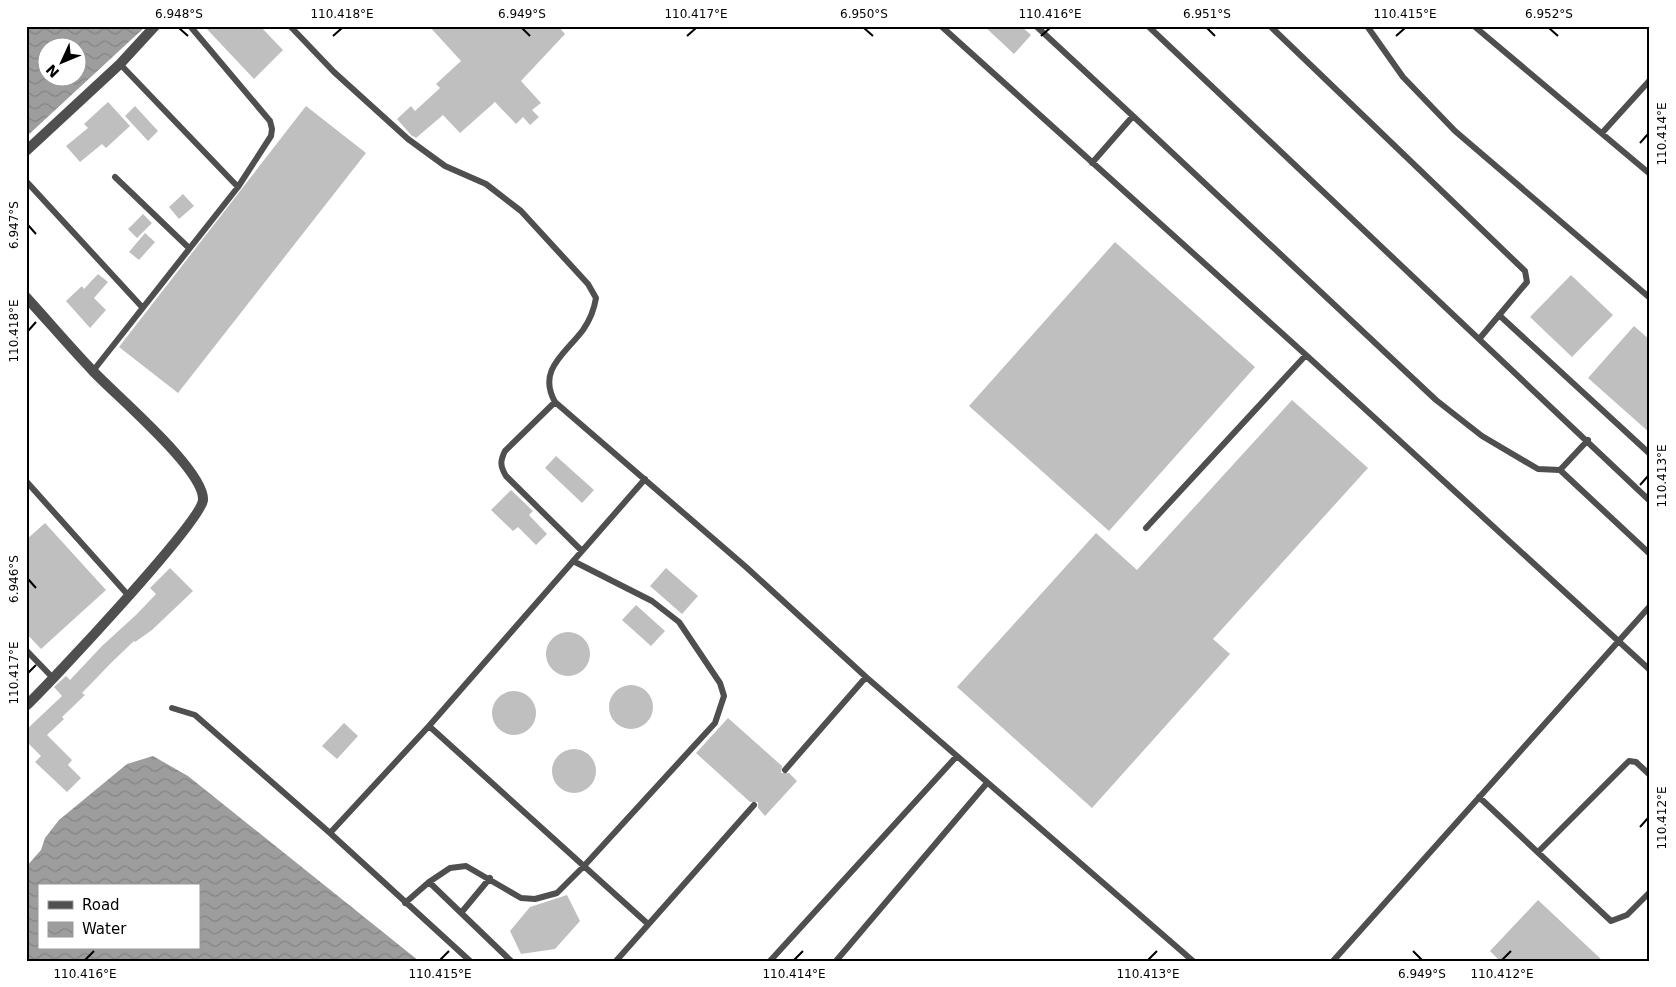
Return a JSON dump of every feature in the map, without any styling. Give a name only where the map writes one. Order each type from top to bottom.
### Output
[{"type":"street","points":[[26,151],[120,64],[155,26]]},
{"type":"street","points":[[26,297],[93,371],[180,458],[201,486],[203,501],[195,517],[154,567],[26,706]]},
{"type":"lane","points":[[93,371],[238,186],[271,136],[270,121],[190,26]]},
{"type":"lane","points":[[290,26],[334,72],[408,139],[445,166],[486,184],[521,211],[588,284],[596,298],[593,312],[583,330],[550,372],[549,389],[555,402],[746,567],[956,757],[1193,961]]},
{"type":"lane","points":[[941,26],[1306,355],[1650,670]]},
{"type":"lane","points":[[1036,26],[1436,400],[1482,436],[1538,469],[1560,470],[1650,554]]},
{"type":"lane","points":[[1148,26],[1588,440],[1650,501]]},
{"type":"lane","points":[[1270,26],[1525,271],[1527,282],[1480,338]]},
{"type":"lane","points":[[1367,26],[1404,77],[1456,131],[1650,298]]},
{"type":"lane","points":[[1474,26],[1650,174]]},
{"type":"lane","points":[[120,64],[238,186]]},
{"type":"lane","points":[[1602,133],[1650,80]]},
{"type":"lane","points":[[1092,163],[1134,116]]},
{"type":"lane","points":[[115,177],[189,248]]},
{"type":"lane","points":[[26,181],[142,308]]},
{"type":"lane","points":[[1499,315],[1650,454]]},
{"type":"lane","points":[[1146,528],[1306,355]]},
{"type":"lane","points":[[555,402],[505,451],[500,460],[501,467],[506,476],[582,551]]},
{"type":"lane","points":[[1560,470],[1588,440]]},
{"type":"lane","points":[[330,833],[429,726],[645,479]]},
{"type":"lane","points":[[26,481],[128,595]]},
{"type":"lane","points":[[405,903],[429,882],[450,868],[466,866],[490,878],[521,898],[535,899],[556,893],[584,866],[715,723],[724,696],[720,684],[678,622],[652,601],[573,561]]},
{"type":"lane","points":[[1333,961],[1650,606]]},
{"type":"lane","points":[[26,650],[52,677]]},
{"type":"lane","points":[[785,770],[866,677]]},
{"type":"lane","points":[[172,708],[195,715],[330,833],[470,961]]},
{"type":"lane","points":[[429,726],[648,924]]},
{"type":"lane","points":[[770,961],[956,757]]},
{"type":"lane","points":[[1538,852],[1629,761],[1636,762],[1650,775]]},
{"type":"lane","points":[[836,961],[987,783]]},
{"type":"lane","points":[[1479,797],[1611,921],[1627,915],[1650,892]]},
{"type":"lane","points":[[616,961],[754,805]]},
{"type":"lane","points":[[461,913],[490,878]]},
{"type":"lane","points":[[429,882],[511,961]]},
{"type":"water","points":[[26,26],[146,26],[88,80],[88,38],[38,38],[38,88],[79,88],[26,137]]},
{"type":"water","points":[[153,756],[188,776],[419,961],[26,961],[26,867],[41,850],[45,838],[59,820],[127,764]]},
{"type":"building","points":[[204,26],[260,26],[283,50],[254,79]]},
{"type":"building","points":[[429,26],[558,26],[565,34],[521,81],[541,103],[532,110],[539,117],[530,125],[523,117],[516,124],[495,102],[460,133],[443,115],[416,138],[411,135],[397,119],[411,106],[415,111],[440,88],[436,84],[461,61]]},
{"type":"building","points":[[984,26],[1021,26],[1031,35],[1014,54]]},
{"type":"building","points":[[108,102],[130,126],[106,148],[102,144],[80,162],[66,146],[88,128],[84,124]]},
{"type":"building","points":[[135,106],[158,131],[148,141],[125,116]]},
{"type":"building","points":[[306,106],[366,153],[178,393],[119,347]]},
{"type":"building","points":[[183,194],[194,206],[179,219],[169,207]]},
{"type":"building","points":[[143,214],[152,223],[137,238],[128,229]]},
{"type":"building","points":[[145,233],[155,242],[139,260],[129,252]]},
{"type":"building","points":[[1115,242],[1255,367],[1109,531],[969,406]]},
{"type":"building","points":[[98,274],[108,282],[94,298],[106,310],[90,328],[66,301],[82,286],[84,289]]},
{"type":"building","points":[[1571,275],[1613,315],[1572,357],[1530,317]]},
{"type":"building","points":[[1634,326],[1650,340],[1650,433],[1588,378]]},
{"type":"building","points":[[1292,400],[1368,468],[1213,639],[1230,654],[1092,808],[957,687],[1096,533],[1137,570]]},
{"type":"building","points":[[556,456],[594,490],[582,503],[545,468]]},
{"type":"building","points":[[511,490],[533,511],[529,515],[547,534],[536,545],[518,527],[513,531],[491,510]]},
{"type":"building","points":[[45,523],[106,590],[41,649],[26,633],[26,540]]},
{"type":"building","points":[[170,568],[193,591],[152,630],[134,641],[112,662],[82,693],[85,695],[62,717],[64,719],[47,735],[72,760],[68,765],[81,778],[67,792],[35,762],[41,756],[26,741],[26,730],[62,696],[54,687],[66,676],[70,680],[102,646],[137,614],[156,594],[150,588]]},
{"type":"building","points":[[666,568],[698,596],[682,614],[650,586]]},
{"type":"building","points":[[636,605],[665,631],[651,646],[622,620]]},
{"type":"building","points":[[568,632],[580,636],[586,642],[590,654],[586,666],[580,672],[568,676],[556,672],[550,666],[546,654],[550,642],[556,636]]},
{"type":"building","points":[[631,685],[643,689],[649,695],[653,707],[649,719],[643,725],[631,729],[619,725],[613,719],[609,707],[613,695],[619,689]]},
{"type":"building","points":[[514,691],[526,695],[532,701],[536,713],[532,725],[526,731],[514,735],[502,731],[496,725],[492,713],[496,701],[502,695]]},
{"type":"building","points":[[728,718],[782,766],[781,773],[789,773],[797,781],[765,816],[758,808],[758,802],[750,802],[696,753]]},
{"type":"building","points":[[344,723],[358,736],[337,759],[322,746]]},
{"type":"building","points":[[574,749],[586,753],[592,759],[596,771],[592,783],[586,789],[574,793],[562,789],[556,783],[552,771],[556,759],[562,753]]},
{"type":"building","points":[[567,895],[580,921],[555,949],[521,954],[510,931],[530,907]]},
{"type":"building","points":[[1538,900],[1603,961],[1500,961],[1490,951]]}]
